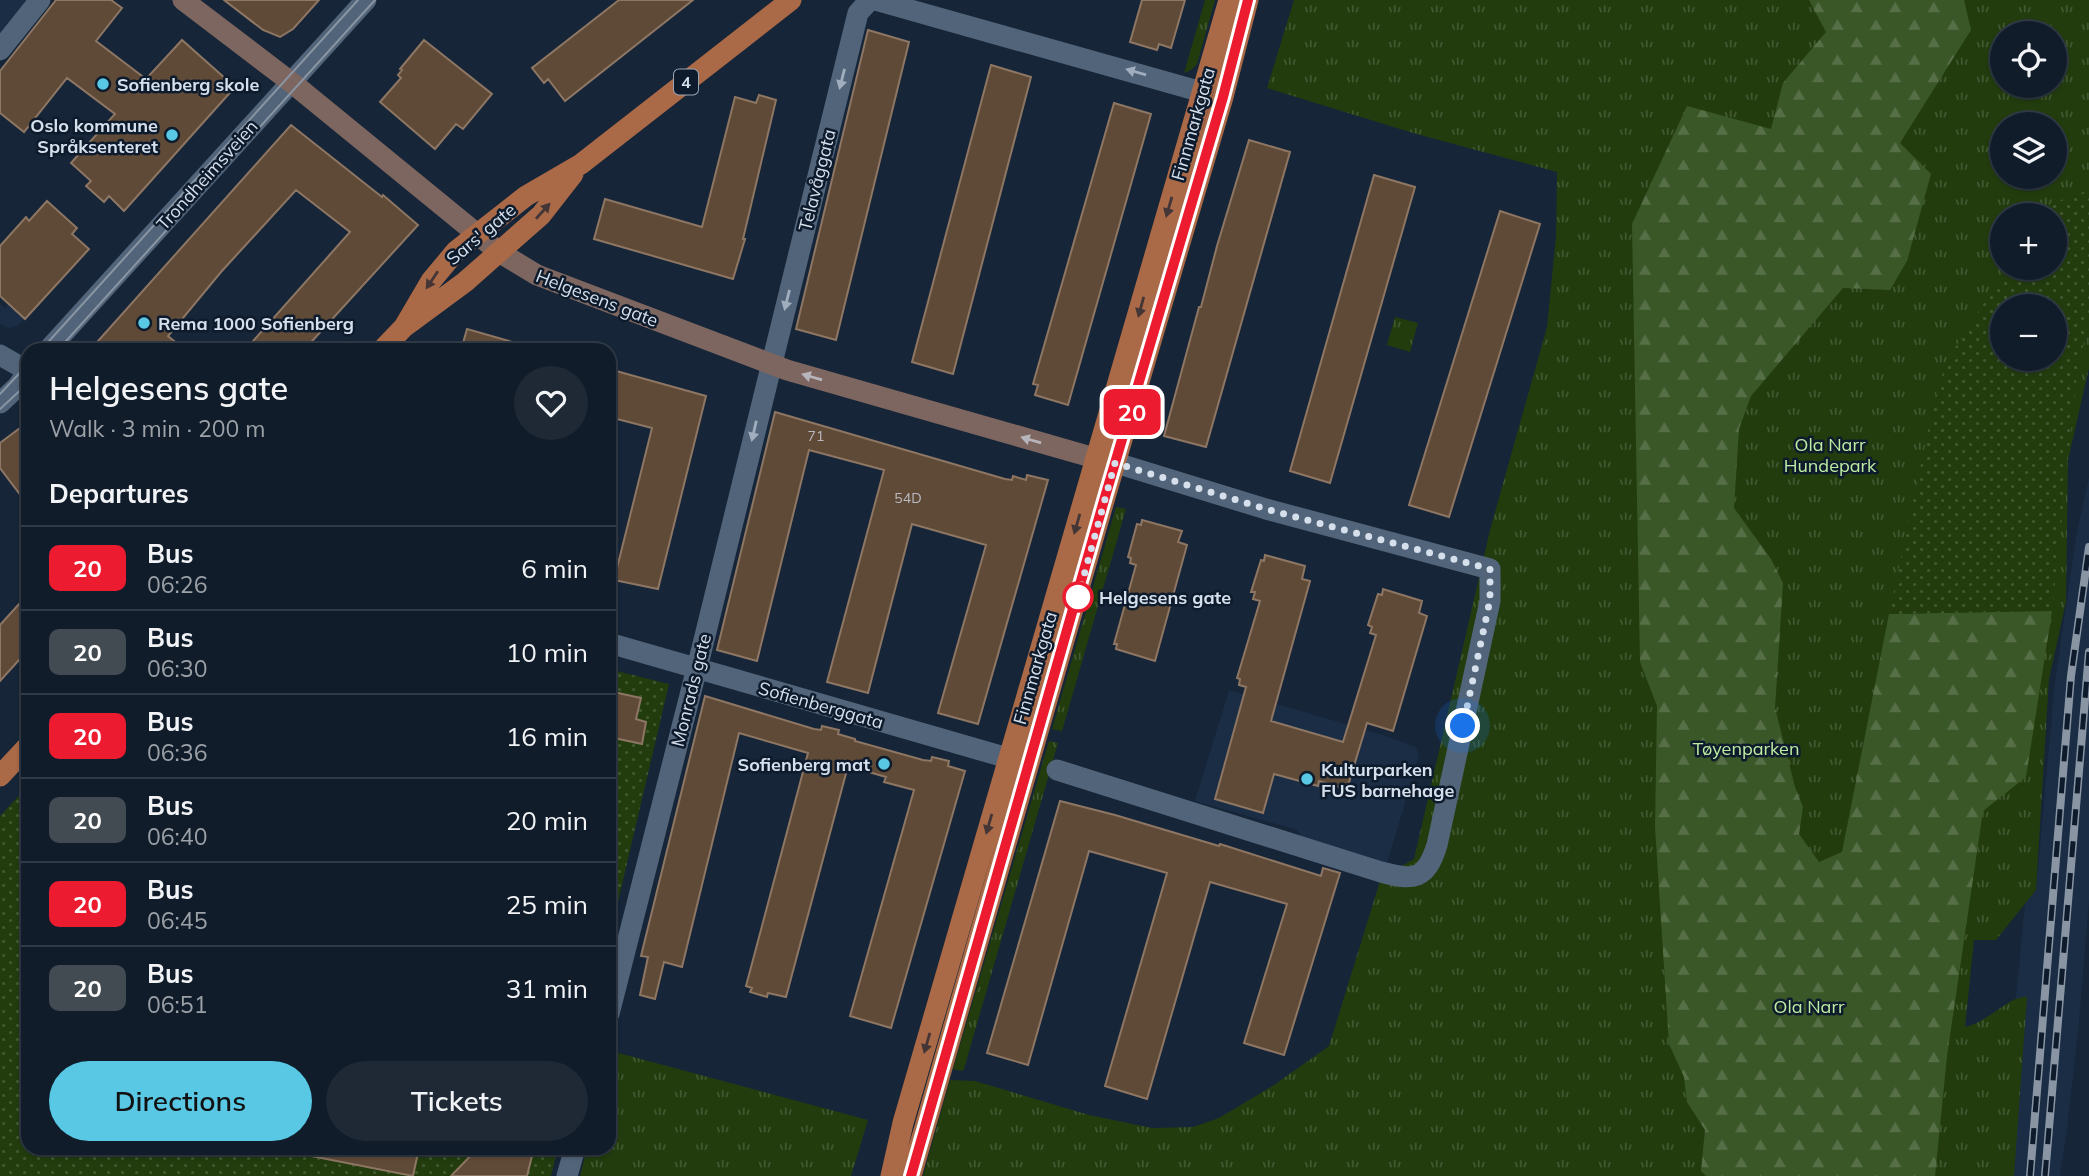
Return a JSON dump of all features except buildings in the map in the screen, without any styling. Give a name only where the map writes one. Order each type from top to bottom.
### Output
[{"type":"main road","name":"Sars' gate","points":[[404,327],[430,281],[444,263],[476,234],[526,196],[581,164],[791,0]]},
{"type":"main road","name":"Finnmarkgata","points":[[911,1176],[1025,776],[1202,92],[1229,0]]},
{"type":"main road","name":"Finnmarkgata","points":[[891,1176],[903,1123],[1008,758],[1223,97],[1248,0]]},
{"type":"main road","name":"Sars' gate","points":[[389,343],[404,327],[447,297],[541,215],[581,164]]},
{"type":"main road","points":[[0,776],[21,754]]},
{"type":"street","points":[[0,50],[40,0]]},
{"type":"street","name":"Helgesens gate","points":[[183,0],[291,82],[499,252],[559,285],[770,364],[1266,509],[1490,569],[1490,600],[1437,845],[1433,860],[1426,870],[1416,877],[1402,878],[1381,872],[1057,770]]},
{"type":"street","name":"Trondheimsveien","points":[[54,343],[366,0]]},
{"type":"street","name":"Telavåggata","points":[[770,364],[858,13],[872,0],[1202,92]]},
{"type":"street","points":[[0,355],[21,368]]},
{"type":"street","name":"Monrads gate","points":[[616,987],[697,669],[770,364]]},
{"type":"street","points":[[0,402],[21,382]]},
{"type":"street","name":"Sofienberggata","points":[[616,645],[1008,758]]},
{"type":"street","points":[[1008,758],[1025,776]]},
{"type":"street","points":[[567,1176],[573,1155]]},
{"type":"shaded area","points":[[0,0],[30,0],[0,36]]},
{"type":"shaded area","points":[[9,303],[26,318],[17,326],[8,328],[0,324],[0,304],[5,308]]},
{"type":"shaded area","points":[[2089,477],[2089,902],[2067,1128],[2060,1176],[1998,1176],[2025,904],[2036,890],[2055,681],[2076,537]]},
{"type":"shaded area","name":"Kulturparken FUS barnehage","points":[[1229,690],[1416,747],[1419,756],[1386,867],[1301,838],[1297,830],[1195,801]]},
{"type":"green space","points":[[1205,0],[1215,0],[1197,64],[1184,73]]},
{"type":"green space","name":"Tøyenparken","points":[[1294,0],[2089,0],[2089,368],[2068,460],[2066,602],[2049,679],[2036,890],[1996,940],[1974,940],[1965,1027],[1982,1020],[2013,1000],[2027,997],[2014,1176],[923,1176],[950,1080],[975,1081],[1089,1115],[1152,1128],[1193,1127],[1219,1118],[1274,1085],[1329,1046],[1381,878],[1414,859],[1490,530],[1547,327],[1556,236],[1557,172],[1413,133],[1267,88]]},
{"type":"green space","name":"Ola Narr","points":[[1809,0],[1964,0],[1971,30],[1900,143],[1931,174],[1907,261],[1890,290],[1843,288],[1751,396],[1739,429],[1734,508],[1771,559],[1783,583],[1775,708],[1795,787],[1803,807],[1799,834],[1819,862],[1842,852],[1889,614],[2052,611],[2026,777],[1983,811],[1947,1056],[1935,1176],[1706,1176],[1701,1171],[1705,1130],[1687,1102],[1684,1077],[1669,1044],[1655,827],[1657,706],[1640,662],[1632,224],[1687,106],[1771,129],[1783,83],[1826,32]]},
{"type":"green space","points":[[2089,190],[2089,319],[2077,374],[2052,611],[1889,614],[1937,389],[1949,357],[1990,294],[1990,371],[2067,371],[2067,294],[1990,294],[1999,280],[2067,280],[2067,203],[2053,203]]},
{"type":"green space","points":[[1395,317],[1418,323],[1410,352],[1387,345]]},
{"type":"green space","points":[[1116,507],[1126,509],[1062,731],[1052,729]]},
{"type":"green space","points":[[616,671],[669,684],[616,910]]},
{"type":"green space","points":[[1049,741],[1058,743],[964,1069],[953,1069]]},
{"type":"green space","points":[[21,794],[21,1155],[556,1155],[551,1176],[0,1176],[0,816]]},
{"type":"green space","points":[[616,1052],[868,1120],[851,1176],[580,1176],[585,1155],[616,1155]]},
{"type":"tram line","points":[[47,343],[358,0]]},
{"type":"tram line","points":[[64,343],[375,0]]},
{"type":"tram line","points":[[0,394],[21,372]]},
{"type":"tram line","points":[[0,409],[21,390]]},
{"type":"railway","points":[[2030,1176],[2071,676],[2089,547]]},
{"type":"railway","points":[[2045,1176],[2089,652]]},
{"type":"bus line","name":"20","points":[[911,1176],[1105,497],[1223,97],[1248,0]]},
{"type":"place","name":"Sofienberg skole","points":[[103,84]]},
{"type":"place","name":"Oslo kommune Språksenteret","points":[[172,135]]},
{"type":"place","name":"Rema 1000 Sofienberg","points":[[144,323]]},
{"type":"place","name":"Helgesens gate","points":[[1078,597]]},
{"type":"place","name":"Sofienberg mat","points":[[884,764]]},
{"type":"place","name":"Kulturparken FUS barnehage","points":[[1307,779]]},
{"type":"route","points":[[1078,597],[1115,463],[1266,509],[1490,569],[1490,600],[1463,726]]},
{"type":"park label","name":"Ola Narr Hundepark","points":[[1830,454]]}]
